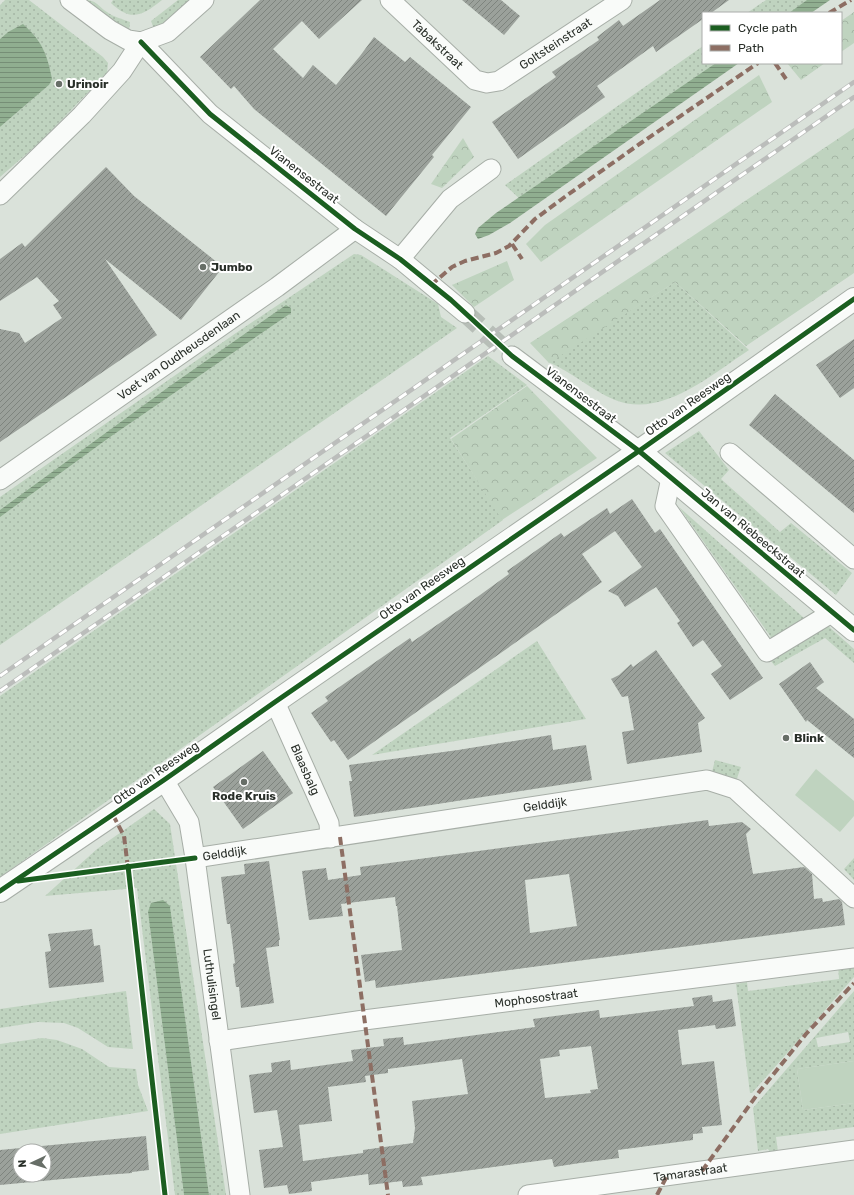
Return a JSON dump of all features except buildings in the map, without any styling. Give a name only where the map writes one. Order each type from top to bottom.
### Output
[{"type":"street","points":[[70,0],[110,30],[128,40],[141,42],[168,32],[204,0]]},
{"type":"street","name":"Tabakstraat","points":[[390,0],[475,80],[487,83]]},
{"type":"street","name":"Goltsteinstraat","points":[[487,83],[499,81],[622,0]]},
{"type":"street","points":[[0,195],[82,115],[122,71],[141,42]]},
{"type":"street","name":"Vianensestraat","points":[[141,42],[210,114],[355,229],[400,259],[465,313]]},
{"type":"street","points":[[400,259],[450,199],[492,169]]},
{"type":"street","name":"Voet van Oudheusdenlaan","points":[[0,480],[277,287],[355,229]]},
{"type":"street","name":"Otto van Reesweg","points":[[0,891],[164,780],[639,451],[854,299]]},
{"type":"street","name":"Vianensestraat","points":[[512,356],[639,451]]},
{"type":"street","name":"Jan van Riebeeckstraat","points":[[639,451],[854,630]]},
{"type":"street","points":[[730,453],[854,558]]},
{"type":"street","points":[[671,478],[665,506],[767,652],[833,612]]},
{"type":"street","name":"Blaasbalg","points":[[275,702],[329,823],[330,838]]},
{"type":"street","name":"Luthulisingel","points":[[164,780],[188,822],[195,858],[240,1195]]},
{"type":"street","name":"Gelddijk","points":[[195,858],[707,780],[735,789],[854,898]]},
{"type":"street","name":"Mophosostraat","points":[[219,1041],[364,1020],[854,958]]},
{"type":"street","name":"Tamarastraat","points":[[528,1195],[854,1150]]},
{"type":"green space","points":[[5,0],[29,0],[103,57],[108,63],[107,73],[38,144],[0,177],[0,127],[49,85],[14,30],[8,32],[0,39],[0,5]]},
{"type":"green space","points":[[80,0],[93,1],[109,14],[130,22],[129,31]]},
{"type":"green space","points":[[113,0],[162,0],[142,13],[131,15],[118,9],[111,3]]},
{"type":"green space","points":[[178,0],[194,0],[177,15],[154,29],[151,21]]},
{"type":"green space","points":[[766,0],[827,0],[809,12],[748,12]]},
{"type":"green space","points":[[854,12],[854,43],[842,51],[842,20]]},
{"type":"green space","points":[[702,47],[702,64],[734,64],[526,205],[505,185]]},
{"type":"green space","points":[[788,64],[824,64],[801,80]]},
{"type":"green space","points":[[759,75],[772,102],[541,262],[526,244],[545,225]]},
{"type":"green space","points":[[854,128],[854,273],[746,346],[675,282],[549,363],[530,343],[654,262]]},
{"type":"green space","points":[[463,138],[474,157],[442,188],[431,184]]},
{"type":"green space","points":[[354,254],[361,255],[438,304],[441,317],[457,328],[0,645],[0,497],[236,333]]},
{"type":"green space","points":[[507,261],[514,280],[474,307],[452,285]]},
{"type":"green space","points":[[675,282],[749,350],[686,391],[668,399],[651,404],[633,404],[615,400],[548,362]]},
{"type":"green space","points":[[488,356],[527,385],[450,438],[503,520],[0,877],[0,696]]},
{"type":"green space","points":[[527,386],[597,458],[502,520],[451,439]]},
{"type":"green space","points":[[699,431],[729,470],[721,479],[780,532],[791,523],[852,573],[836,595],[665,453]]},
{"type":"green space","points":[[679,507],[804,618],[773,640]]},
{"type":"green space","points":[[828,626],[854,649],[854,663],[825,638],[775,666],[770,660]]},
{"type":"green space","points":[[537,641],[586,719],[372,755]]},
{"type":"green space","points":[[715,760],[741,767],[736,781],[712,772]]},
{"type":"green space","points":[[816,769],[854,801],[854,816],[840,832],[795,795]]},
{"type":"green space","points":[[154,809],[170,824],[226,1195],[209,1195],[170,906],[148,912],[184,1195],[175,1195],[137,888],[45,896],[97,849]]},
{"type":"green space","points":[[854,858],[854,880],[844,869]]},
{"type":"green space","points":[[854,961],[854,977],[752,1093],[750,1093],[736,984],[747,982],[748,991],[839,979],[838,964]]},
{"type":"green space","points":[[126,991],[133,1049],[108,1047],[78,1028],[64,1023],[38,1022],[0,1028],[0,1009]]},
{"type":"green space","points":[[854,991],[854,1061],[797,1069],[803,1110],[854,1103],[854,1127],[776,1137],[778,1152],[770,1152],[768,1149],[758,1151],[753,1108]],"holes":[[[848,1032],[850,1042],[818,1047],[816,1038]]]},
{"type":"green space","points":[[42,1038],[57,1040],[82,1049],[109,1067],[136,1069],[138,1085],[148,1111],[0,1134],[0,1044]]},
{"type":"green space","points":[[854,1061],[854,1103],[803,1110],[797,1069]]},
{"type":"shaded area","points":[[807,0],[830,0],[812,12],[790,12]]},
{"type":"shaded area","points":[[23,24],[35,36],[43,48],[52,79],[49,85],[0,127],[0,39],[8,32]]},
{"type":"shaded area","points":[[715,64],[738,64],[510,223],[489,235],[478,239],[475,234],[478,228],[496,213]]},
{"type":"shaded area","points":[[286,305],[291,308],[291,313],[110,437],[0,517],[0,510],[170,386]]},
{"type":"shaded area","points":[[163,900],[170,906],[209,1195],[184,1195],[148,912],[151,903]]},
{"type":"tunnel","points":[[465,313],[512,356]]},
{"type":"railway","points":[[0,676],[854,82]]},
{"type":"railway","points":[[0,691],[854,97]]},
{"type":"marked path","points":[[831,12],[851,0]]},
{"type":"marked path","points":[[431,285],[452,267],[465,261],[496,253],[509,246],[535,219],[566,196],[757,64]]},
{"type":"marked path","points":[[776,64],[786,79]]},
{"type":"marked path","points":[[512,244],[522,259]]},
{"type":"marked path","points":[[113,815],[124,836],[128,868]]},
{"type":"marked path","points":[[340,837],[388,1195]]},
{"type":"marked path","points":[[702,1171],[759,1092],[806,1034],[854,983]]},
{"type":"marked path","points":[[657,1195],[667,1176]]},
{"type":"cycle path","points":[[141,42],[210,114],[355,229],[400,259],[451,300],[512,356],[639,451],[854,630]]},
{"type":"cycle path","points":[[0,891],[164,780],[639,451],[854,299]]},
{"type":"cycle path","points":[[18,881],[195,858]]},
{"type":"cycle path","points":[[128,866],[165,1195]]},
{"type":"place","name":"Urinoir","points":[[59,84]]},
{"type":"place","name":"Jumbo","points":[[203,267]]},
{"type":"place","name":"Blink","points":[[786,738]]},
{"type":"place","name":"Rode Kruis","points":[[244,782]]}]
